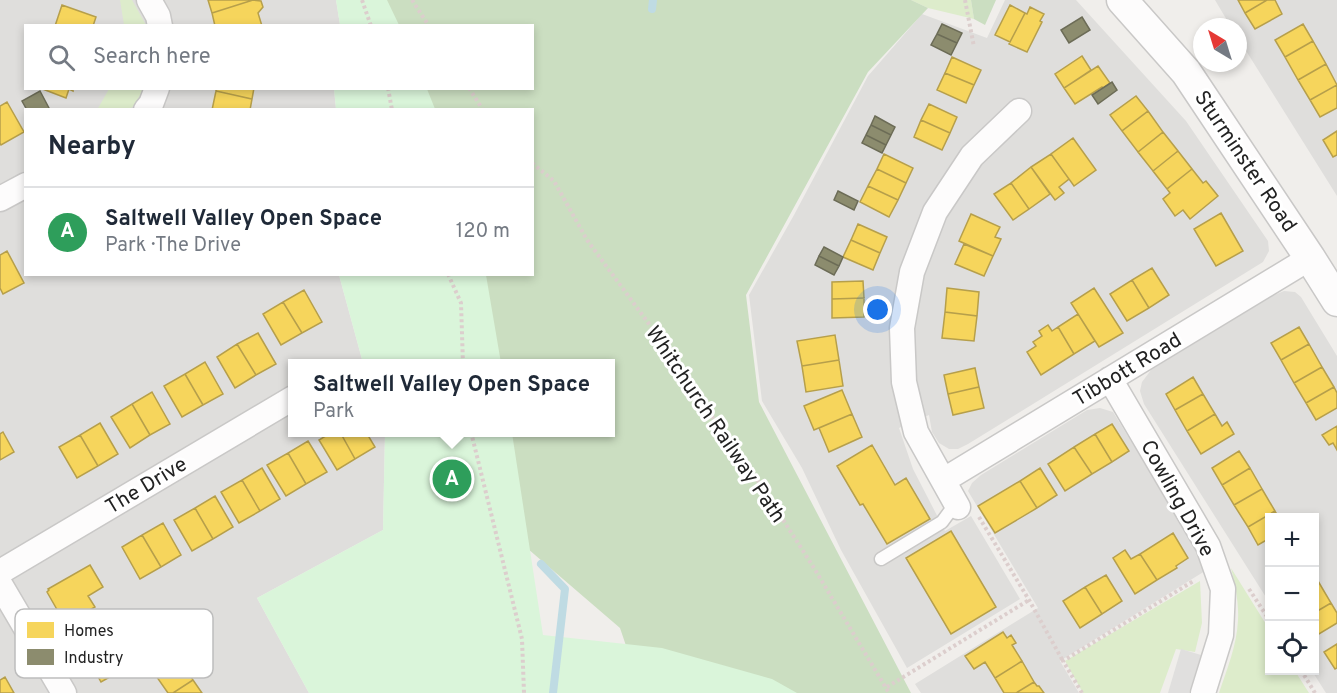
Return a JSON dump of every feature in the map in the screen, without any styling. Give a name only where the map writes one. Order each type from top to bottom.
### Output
[{"type":"street","points":[[149,0],[160,24]]},
{"type":"street","name":"Sturminster Road","points":[[1122,0],[1186,72],[1337,301]]},
{"type":"street","points":[[148,108],[152,104],[156,90]]},
{"type":"street","points":[[957,505],[916,432],[904,382],[902,328],[912,272],[935,212],[972,156],[1019,111]]},
{"type":"street","points":[[0,199],[24,186]]},
{"type":"street","name":"Tibbott Road","points":[[944,480],[1310,258]]},
{"type":"street","name":"Cowling Drive","points":[[1110,380],[1208,546],[1223,589],[1221,635],[1203,693]]},
{"type":"street","name":"The Drive","points":[[0,572],[288,401]]},
{"type":"street","points":[[0,584],[15,610]]},
{"type":"street","points":[[55,678],[64,693]]},
{"type":"lane","points":[[881,559],[942,522],[957,505]]},
{"type":"path","points":[[362,0],[370,24]]},
{"type":"path","points":[[412,0],[428,24]]},
{"type":"path","points":[[965,0],[974,47]]},
{"type":"path","points":[[388,90],[392,108]]},
{"type":"path","points":[[470,90],[482,108]]},
{"type":"path","name":"Whitchurch Railway Path","points":[[534,165],[554,181],[587,240],[649,324],[701,402],[742,456],[890,693]]},
{"type":"path","points":[[449,276],[461,303],[463,359]]},
{"type":"path","points":[[472,437],[522,639],[525,693]]},
{"type":"path","points":[[957,505],[976,511],[1082,693]]},
{"type":"path","points":[[1063,661],[1215,567]]},
{"type":"path","points":[[886,687],[1029,600]]},
{"type":"path","points":[[1304,675],[1315,693]]},
{"type":"shaded area","points":[[0,0],[336,0],[340,24],[24,24],[24,90],[334,90],[336,108],[24,108],[24,276],[339,276],[362,359],[288,359],[288,437],[385,437],[383,530],[257,598],[309,693],[0,693]]},
{"type":"shaded area","points":[[1005,0],[1076,0],[1186,121],[1268,241],[1269,251],[1263,262],[958,449],[949,449],[939,443],[932,432],[929,415],[899,428],[913,469],[945,531],[971,516],[1020,599],[907,668],[841,550],[802,468],[762,401],[749,295],[868,76],[922,14],[987,38]]},
{"type":"shaded area","points":[[1215,0],[1337,0],[1337,196],[1247,52],[1247,18],[1226,18]]},
{"type":"shaded area","points":[[1284,291],[1295,292],[1301,297],[1337,356],[1337,693],[1326,693],[1315,675],[1319,675],[1319,513],[1265,513],[1265,596],[1144,404],[1140,391],[1142,382],[1151,370],[1272,296]]},
{"type":"shaded area","points":[[1100,408],[1113,412],[1195,544],[1205,571],[1060,661],[1079,693],[921,693],[915,684],[1038,608],[968,491],[972,483],[981,475],[1087,410]]},
{"type":"shaded area","points":[[1181,649],[1201,655],[1189,693],[1168,693]]},
{"type":"green space","points":[[120,0],[132,0],[145,24],[124,24]]},
{"type":"green space","points":[[336,0],[387,0],[399,24],[340,24]]},
{"type":"green space","points":[[362,0],[911,0],[928,8],[868,72],[746,295],[759,402],[911,693],[642,693],[620,628],[398,437],[615,437],[615,359],[370,359],[343,276],[534,276],[534,108],[404,108],[395,90],[534,90],[534,24],[371,24]]},
{"type":"green space","points":[[911,0],[971,0],[974,19],[928,8]]},
{"type":"green space","points":[[971,0],[996,0],[985,25],[974,19]]},
{"type":"green space","points":[[108,90],[143,90],[131,108],[98,108]]},
{"type":"green space","points":[[334,90],[427,90],[435,108],[336,108]]},
{"type":"green space","points":[[339,276],[486,276],[500,359],[362,359]]},
{"type":"green space","points":[[385,437],[513,437],[543,635],[662,648],[772,679],[797,693],[309,693],[257,598],[383,530]]},
{"type":"green space","points":[[1231,568],[1265,623],[1265,675],[1298,675],[1309,693],[1219,693],[1236,639],[1238,614]]},
{"type":"green space","points":[[1200,581],[1202,623],[1195,652],[1176,649],[1160,693],[1083,693],[1065,661]]},
{"type":"building: Homes","points":[[208,0],[253,0],[212,13]]},
{"type":"building: Homes","points":[[253,0],[261,1],[263,7],[258,13],[261,24],[215,24],[212,13]]},
{"type":"building: Homes","points":[[1238,0],[1267,0],[1245,13]]},
{"type":"building: Homes","points":[[1267,0],[1275,0],[1282,14],[1255,29],[1245,13]]},
{"type":"building: Homes","points":[[62,5],[96,17],[94,24],[56,24]]},
{"type":"building: Homes","points":[[1010,5],[1025,13],[1010,42],[995,35]]},
{"type":"building: Homes","points":[[1030,7],[1044,14],[1027,52],[1009,44]]},
{"type":"building: Homes","points":[[1303,24],[1313,41],[1285,57],[1275,40]]},
{"type":"building: Homes","points":[[1313,41],[1326,64],[1298,80],[1285,57]]},
{"type":"building: Homes","points":[[1082,56],[1091,70],[1064,88],[1055,74]]},
{"type":"building: Homes","points":[[952,57],[981,70],[974,85],[945,73]]},
{"type":"building: Homes","points":[[1326,64],[1337,85],[1310,100],[1298,80]]},
{"type":"building: Homes","points":[[1098,66],[1110,83],[1075,104],[1064,88]]},
{"type":"building: Homes","points":[[945,73],[974,85],[966,103],[937,90]]},
{"type":"building: Homes","points":[[1337,85],[1337,108],[1320,117],[1310,100]]},
{"type":"building: Homes","points":[[45,90],[69,90],[66,98]]},
{"type":"building: Homes","points":[[216,90],[254,90],[252,99]]},
{"type":"building: Homes","points":[[216,91],[252,99],[250,108],[212,108]]},
{"type":"building: Homes","points":[[1136,96],[1148,111],[1122,131],[1110,115]]},
{"type":"building: Homes","points":[[7,102],[24,132],[1,145],[0,106]]},
{"type":"building: Homes","points":[[929,104],[957,117],[950,133],[921,120]]},
{"type":"building: Homes","points":[[1148,111],[1163,132],[1138,152],[1122,131]]},
{"type":"building: Homes","points":[[921,120],[950,133],[942,150],[914,137]]},
{"type":"building: Homes","points":[[1337,131],[1337,155],[1333,157],[1323,140]]},
{"type":"building: Homes","points":[[1163,132],[1178,151],[1153,171],[1138,152]]},
{"type":"building: Homes","points":[[1073,138],[1096,170],[1074,186],[1051,154]]},
{"type":"building: Homes","points":[[1178,151],[1192,169],[1167,189],[1153,171]]},
{"type":"building: Homes","points":[[884,154],[913,168],[906,183],[877,169]]},
{"type":"building: Homes","points":[[1051,154],[1069,179],[1059,187],[1064,193],[1055,200],[1031,167]]},
{"type":"building: Homes","points":[[1031,167],[1050,194],[1029,209],[1011,183]]},
{"type":"building: Homes","points":[[877,169],[906,183],[898,200],[868,186]]},
{"type":"building: Homes","points":[[1192,169],[1218,196],[1190,219],[1183,210],[1175,216],[1163,199],[1170,193],[1167,189]]},
{"type":"building: Homes","points":[[1011,183],[1029,209],[1013,220],[994,194]]},
{"type":"building: Homes","points":[[868,186],[898,200],[889,217],[860,202]]},
{"type":"building: Homes","points":[[1221,213],[1243,251],[1216,266],[1194,229]]},
{"type":"building: Homes","points":[[971,214],[1000,227],[995,237],[1001,239],[993,256],[959,241]]},
{"type":"building: Homes","points":[[858,224],[887,237],[880,253],[851,240]]},
{"type":"building: Homes","points":[[851,240],[880,253],[873,270],[843,257]]},
{"type":"building: Homes","points":[[964,244],[993,256],[984,276],[955,264]]},
{"type":"building: Homes","points":[[7,251],[24,283],[3,294],[0,288],[0,255]]},
{"type":"building: Homes","points":[[1152,268],[1169,295],[1149,308],[1132,280]]},
{"type":"building: Homes","points":[[1132,280],[1149,308],[1127,321],[1110,294]]},
{"type":"building: Homes","points":[[863,281],[864,298],[832,299],[832,282]]},
{"type":"building: Homes","points":[[947,288],[979,292],[977,316],[945,312]]},
{"type":"building: Homes","points":[[1094,288],[1123,333],[1099,347],[1071,303]]},
{"type":"building: Homes","points":[[304,290],[322,322],[302,333],[283,302]]},
{"type":"building: Homes","points":[[864,298],[864,317],[832,318],[832,299]]},
{"type":"building: Homes","points":[[283,302],[302,333],[281,345],[263,314]]},
{"type":"building: Homes","points":[[945,312],[977,316],[974,341],[942,338]]},
{"type":"building: Homes","points":[[1078,314],[1095,341],[1074,354],[1058,327]]},
{"type":"building: Homes","points":[[1048,325],[1052,331],[1058,327],[1074,354],[1041,375],[1027,352],[1036,346],[1033,342],[1042,336],[1039,331]]},
{"type":"building: Homes","points":[[1299,327],[1309,344],[1281,360],[1271,343]]},
{"type":"building: Homes","points":[[258,333],[276,364],[256,375],[237,344]]},
{"type":"building: Homes","points":[[835,335],[839,360],[802,366],[797,341]]},
{"type":"building: Homes","points":[[237,344],[256,375],[235,388],[217,357]]},
{"type":"building: Homes","points":[[1309,344],[1322,367],[1294,383],[1281,360]]},
{"type":"building: Homes","points":[[839,360],[843,386],[806,392],[802,366]]},
{"type":"building: Homes","points":[[205,362],[223,394],[203,405],[185,374]]},
{"type":"building: Homes","points":[[1322,367],[1334,387],[1306,403],[1294,383]]},
{"type":"building: Homes","points":[[975,368],[979,387],[948,394],[944,375]]},
{"type":"building: Homes","points":[[185,374],[203,405],[182,417],[164,386]]},
{"type":"building: Homes","points":[[1193,377],[1203,394],[1175,410],[1166,394]]},
{"type":"building: Homes","points":[[979,387],[984,408],[953,415],[948,394]]},
{"type":"building: Homes","points":[[1334,387],[1337,393],[1337,408],[1316,420],[1306,403]]},
{"type":"building: Homes","points":[[842,390],[852,414],[814,430],[804,406]]},
{"type":"building: Homes","points":[[152,392],[170,424],[150,435],[132,404]]},
{"type":"building: Homes","points":[[1203,394],[1215,414],[1187,431],[1175,410]]},
{"type":"building: Homes","points":[[132,404],[150,435],[130,448],[111,417]]},
{"type":"building: Homes","points":[[852,414],[862,437],[829,452],[819,428]]},
{"type":"building: Homes","points":[[1215,414],[1222,426],[1227,422],[1234,434],[1201,454],[1187,431]]},
{"type":"building: Homes","points":[[100,423],[118,454],[98,466],[80,435]]},
{"type":"building: Homes","points":[[1112,424],[1129,451],[1112,462],[1095,434]]},
{"type":"building: Homes","points":[[1337,426],[1337,450],[1333,443],[1329,445],[1322,435]]},
{"type":"building: Homes","points":[[3,432],[14,452],[0,460],[0,434]]},
{"type":"building: Homes","points":[[1095,434],[1112,462],[1092,474],[1074,447]]},
{"type":"building: Homes","points":[[80,435],[98,466],[77,478],[59,447]]},
{"type":"building: Homes","points":[[324,437],[343,437],[355,459],[337,470],[319,440]]},
{"type":"building: Homes","points":[[343,437],[369,437],[375,447],[355,459]]},
{"type":"building: Homes","points":[[308,441],[327,472],[306,484],[288,453]]},
{"type":"building: Homes","points":[[872,445],[895,485],[906,478],[930,519],[887,544],[837,466]]},
{"type":"building: Homes","points":[[1074,447],[1092,474],[1065,491],[1048,464]]},
{"type":"building: Homes","points":[[1239,451],[1250,468],[1222,485],[1212,468]]},
{"type":"building: Homes","points":[[288,453],[306,484],[286,496],[267,465]]},
{"type":"building: Homes","points":[[262,468],[280,499],[260,511],[242,480]]},
{"type":"building: Homes","points":[[1040,468],[1057,495],[1037,508],[1020,481]]},
{"type":"building: Homes","points":[[1250,468],[1262,489],[1234,505],[1222,485]]},
{"type":"building: Homes","points":[[242,480],[260,511],[239,523],[221,492]]},
{"type":"building: Homes","points":[[1020,481],[1037,508],[995,533],[978,506]]},
{"type":"building: Homes","points":[[1262,489],[1275,511],[1265,513],[1265,517],[1248,527],[1234,505]]},
{"type":"building: Homes","points":[[215,496],[233,527],[213,539],[195,508]]},
{"type":"building: Homes","points":[[195,508],[213,539],[192,551],[174,520]]},
{"type":"building: Homes","points":[[1265,517],[1265,541],[1258,545],[1248,527]]},
{"type":"building: Homes","points":[[163,523],[181,555],[161,567],[142,535]]},
{"type":"building: Homes","points":[[951,531],[996,607],[951,634],[906,558]]},
{"type":"building: Homes","points":[[1173,533],[1188,558],[1157,580],[1140,554]]},
{"type":"building: Homes","points":[[142,535],[161,567],[140,579],[122,547]]},
{"type":"building: Homes","points":[[1125,550],[1131,559],[1140,554],[1157,580],[1135,594],[1113,558]]},
{"type":"building: Homes","points":[[90,565],[103,587],[88,596],[95,607],[92,609],[57,609],[47,592],[48,589]]},
{"type":"building: Homes","points":[[1106,575],[1122,601],[1102,614],[1085,587]]},
{"type":"building: Homes","points":[[1319,583],[1331,603],[1319,610]]},
{"type":"building: Homes","points":[[1085,587],[1102,614],[1080,628],[1063,601]]},
{"type":"building: Homes","points":[[1331,603],[1337,613],[1337,623],[1319,634],[1319,621],[1319,610]]},
{"type":"building: Homes","points":[[1003,632],[1007,638],[1011,635],[1016,643],[1012,645],[1022,661],[995,678],[985,662],[974,669],[965,656]]},
{"type":"building: Homes","points":[[1337,644],[1337,668],[1335,669],[1324,652]]},
{"type":"building: Homes","points":[[1022,661],[1034,682],[1016,693],[1004,693],[995,678]]},
{"type":"building: Homes","points":[[5,677],[14,693],[0,693],[0,680]]},
{"type":"building: Homes","points":[[158,678],[192,678],[193,680],[173,693],[168,693]]},
{"type":"building: Homes","points":[[193,680],[202,693],[173,693]]},
{"type":"building: Homes","points":[[1034,682],[1044,693],[1016,693]]},
{"type":"building: Industry","points":[[1082,17],[1090,30],[1069,43],[1061,30]]},
{"type":"building: Industry","points":[[942,24],[962,33],[957,43],[937,34]]},
{"type":"building: Industry","points":[[937,34],[957,43],[951,55],[931,45]]},
{"type":"building: Industry","points":[[1112,82],[1117,90],[1098,104],[1092,95]]},
{"type":"building: Industry","points":[[40,91],[49,108],[26,108],[22,101]]},
{"type":"building: Industry","points":[[875,116],[895,127],[891,135],[871,125]]},
{"type":"building: Industry","points":[[871,125],[891,135],[886,145],[866,135]]},
{"type":"building: Industry","points":[[866,135],[886,145],[882,153],[862,143]]},
{"type":"building: Industry","points":[[838,191],[858,201],[854,210],[834,200]]},
{"type":"building: Industry","points":[[824,247],[843,257],[839,266],[819,256]]},
{"type":"building: Industry","points":[[819,256],[839,266],[834,275],[815,265]]},
{"type":"waterway","points":[[652,9],[653,0]]},
{"type":"waterway","points":[[541,564],[565,589],[553,693]]},
{"type":"place","name":"Saltwell Valley Open Space","points":[[452,479]]}]
